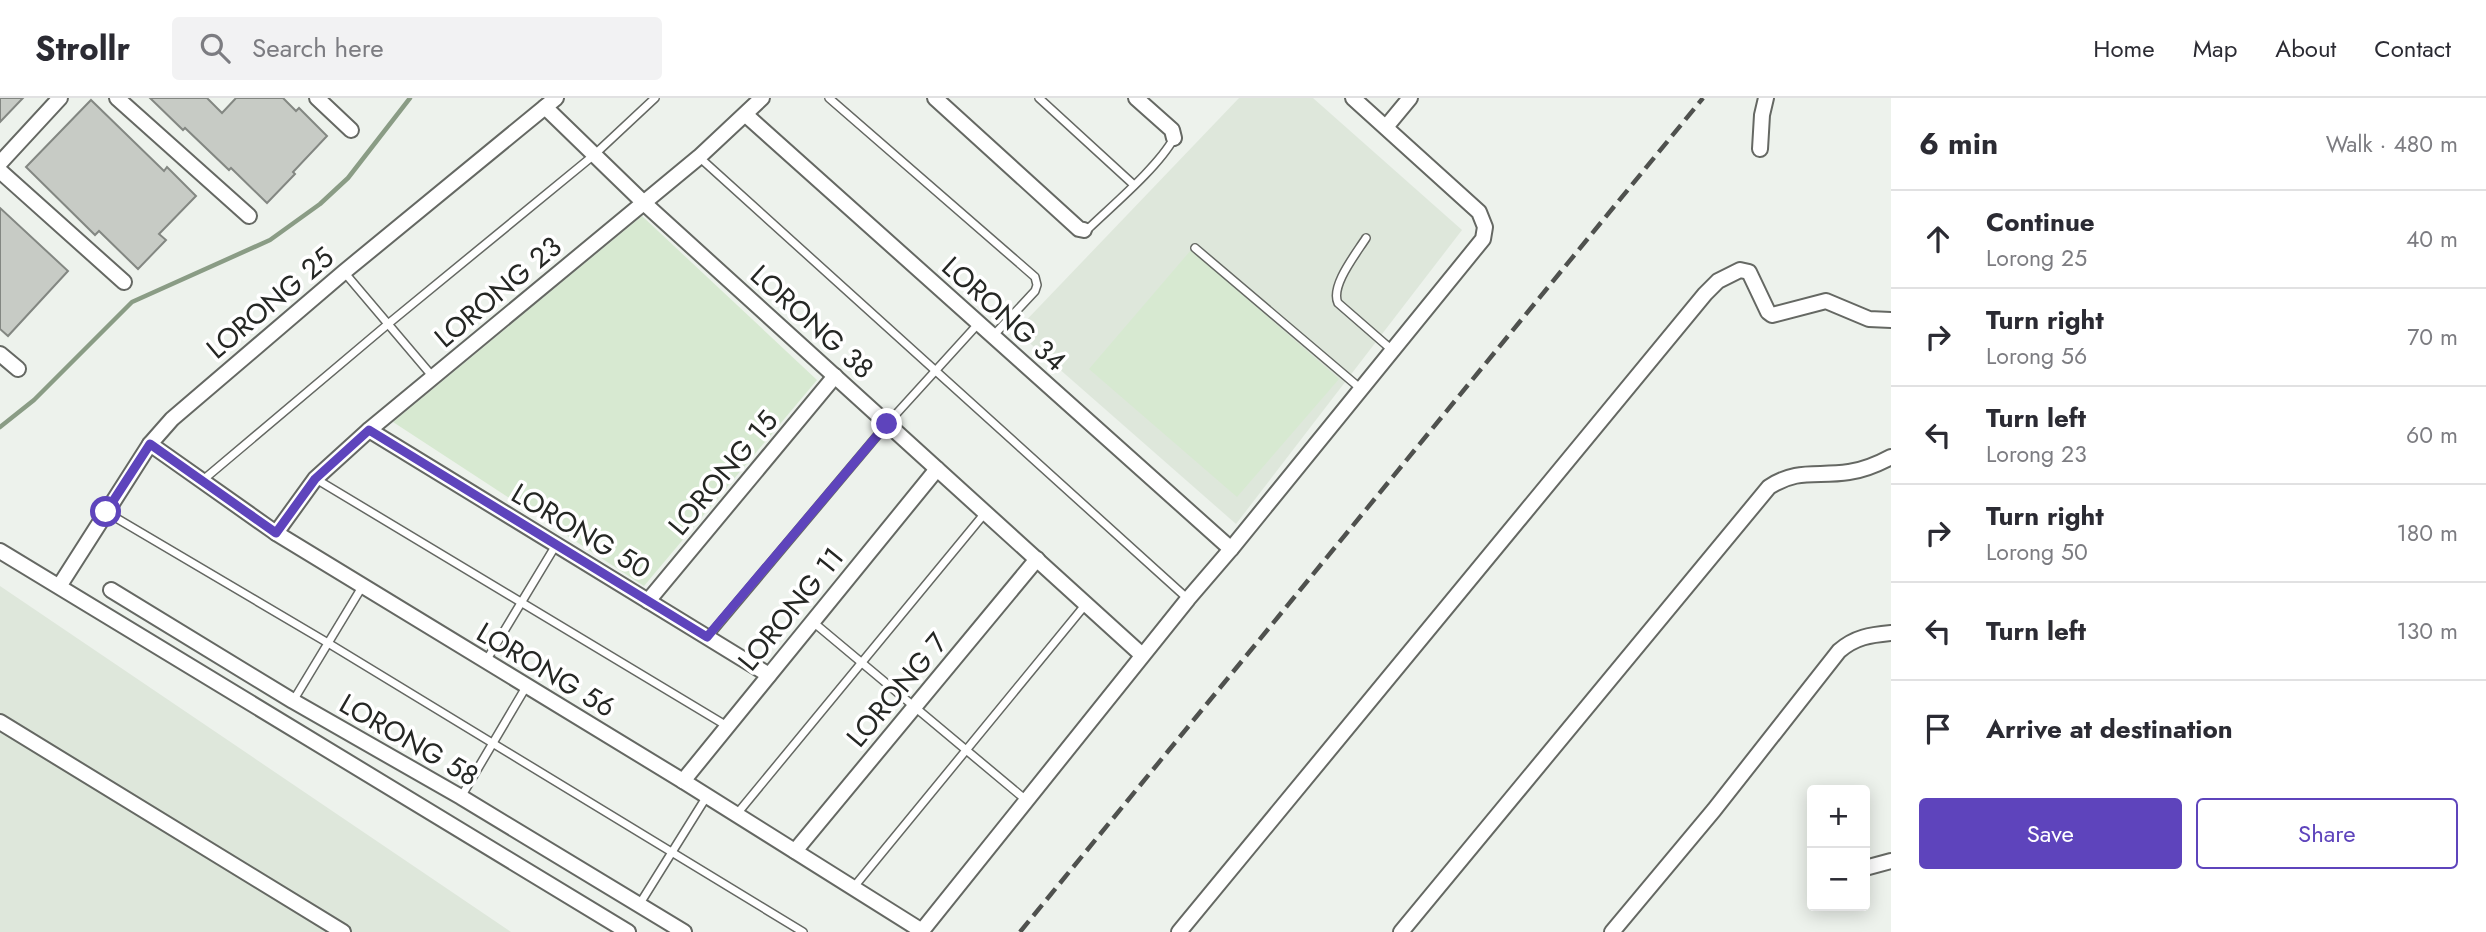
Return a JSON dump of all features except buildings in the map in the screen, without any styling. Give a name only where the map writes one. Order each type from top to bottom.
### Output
[{"type":"street","points":[[0,163],[60,98]]},
{"type":"street","points":[[117,98],[248,216]]},
{"type":"street","points":[[317,98],[351,130]]},
{"type":"street","name":"LORONG 23","points":[[276,533],[315,479],[369,430],[699,157],[762,98]]},
{"type":"street","points":[[935,98],[1079,229],[1084,230]]},
{"type":"street","points":[[1136,98],[1172,130],[1174,138]]},
{"type":"street","points":[[921,931],[1142,655],[1483,239],[1485,227],[1479,212],[1353,98]]},
{"type":"street","points":[[1386,127],[1410,98]]},
{"type":"street","points":[[1760,149],[1766,98]]},
{"type":"street","name":"LORONG 38","points":[[550,102],[594,155],[644,203],[1142,655]]},
{"type":"street","name":"LORONG 25","points":[[60,585],[150,444],[193,398],[550,102]]},
{"type":"street","name":"LORONG 34","points":[[746,115],[1231,549]]},
{"type":"street","points":[[0,171],[124,282]]},
{"type":"street","points":[[1179,932],[1718,281],[1740,270],[1749,272],[1768,312],[1772,315],[1826,301],[1869,318],[1891,320]]},
{"type":"street","points":[[0,354],[18,369]]},
{"type":"street","name":"LORONG 15","points":[[648,601],[835,376]]},
{"type":"street","name":"LORONG 50","points":[[369,430],[769,675]]},
{"type":"street","name":"LORONG 56","points":[[150,444],[276,533],[683,781],[921,931]]},
{"type":"street","points":[[1401,932],[1769,487],[1795,474],[1848,472],[1867,468],[1891,457]]},
{"type":"street","name":"LORONG 11","points":[[683,781],[937,469]]},
{"type":"street","points":[[0,551],[628,932]]},
{"type":"street","name":"LORONG 7","points":[[795,851],[1037,559]]},
{"type":"street","name":"LORONG 58","points":[[111,590],[684,932]]},
{"type":"street","points":[[149,641],[162,620]]},
{"type":"street","points":[[1612,932],[1714,810],[1839,651],[1851,640],[1867,635],[1891,633]]},
{"type":"street","points":[[281,723],[293,701]]},
{"type":"street","points":[[0,722],[343,932]]},
{"type":"street","points":[[1870,867],[1891,861]]},
{"type":"lane","points":[[204,480],[594,155],[655,98]]},
{"type":"lane","points":[[829,98],[1035,278],[1035,291],[993,336]]},
{"type":"lane","points":[[1039,98],[1134,185]]},
{"type":"lane","points":[[1084,230],[1134,185],[1170,146],[1174,138]]},
{"type":"lane","points":[[699,157],[1188,599]]},
{"type":"lane","points":[[1366,238],[1339,283],[1335,297],[1338,303],[1392,350]]},
{"type":"lane","points":[[1195,248],[1361,389]]},
{"type":"lane","points":[[344,272],[433,378]]},
{"type":"lane","points":[[707,637],[887,424],[978,324]]},
{"type":"lane","points":[[315,479],[727,726]]},
{"type":"lane","points":[[106,512],[328,643],[803,932]]},
{"type":"lane","points":[[737,815],[985,513]]},
{"type":"lane","points":[[485,662],[556,545]]},
{"type":"lane","points":[[293,701],[362,587]]},
{"type":"lane","points":[[853,888],[1086,604]]},
{"type":"lane","points":[[812,621],[1026,800]]},
{"type":"lane","points":[[461,797],[526,687]]},
{"type":"lane","points":[[639,905],[707,796]]},
{"type":"shaded area","points":[[1239,98],[1313,98],[1462,230],[1236,524],[1016,331]]},
{"type":"shaded area","points":[[0,586],[511,932],[0,932]]},
{"type":"green space","points":[[642,216],[817,380],[644,586],[393,422]]},
{"type":"green space","points":[[1191,250],[1339,379],[1237,497],[1089,369]]},
{"type":"waterway","points":[[0,427],[34,400],[132,302],[270,240],[320,204],[348,178],[410,98]]},
{"type":"railway","points":[[1020,932],[1703,98]]},
{"type":"route","points":[[106,512],[150,444],[276,533],[322,471],[369,430],[707,637],[887,424]]}]
